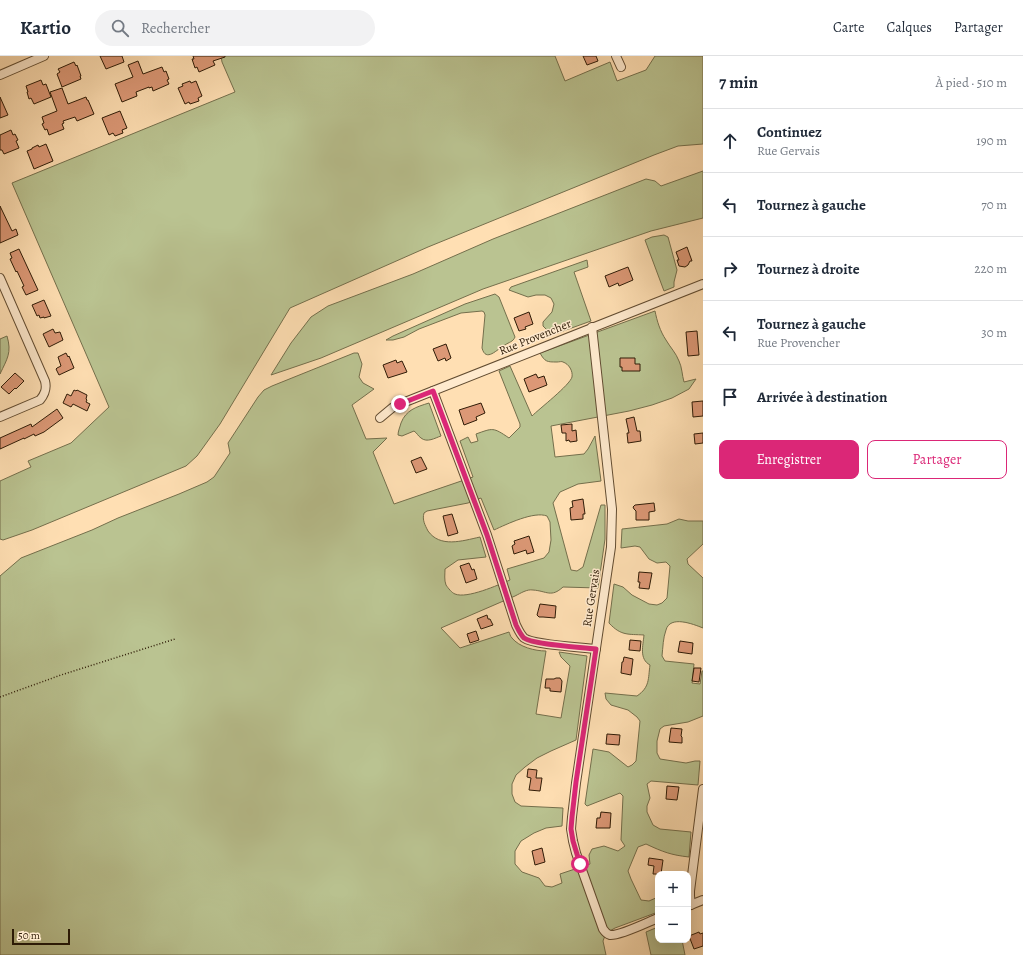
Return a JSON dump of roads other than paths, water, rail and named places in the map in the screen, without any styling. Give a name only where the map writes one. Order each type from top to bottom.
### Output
[{"type":"street","points":[[0,75],[44,56]]},
{"type":"street","points":[[616,56],[620,67]]},
{"type":"street","points":[[0,278],[45,381],[46,391],[40,400],[0,417]]},
{"type":"street","name":"Rue Provencher","points":[[380,418],[392,408],[703,284]]},
{"type":"street","name":"Rue Gervais","points":[[592,327],[611,501],[611,547],[576,782],[571,829],[576,853],[602,930],[610,935],[621,933],[655,919]]},
{"type":"street","points":[[433,391],[482,522],[516,625],[521,634],[525,638],[534,642],[596,649]]},
{"type":"street","points":[[691,883],[703,789]]},
{"type":"street","points":[[691,906],[703,900]]}]
